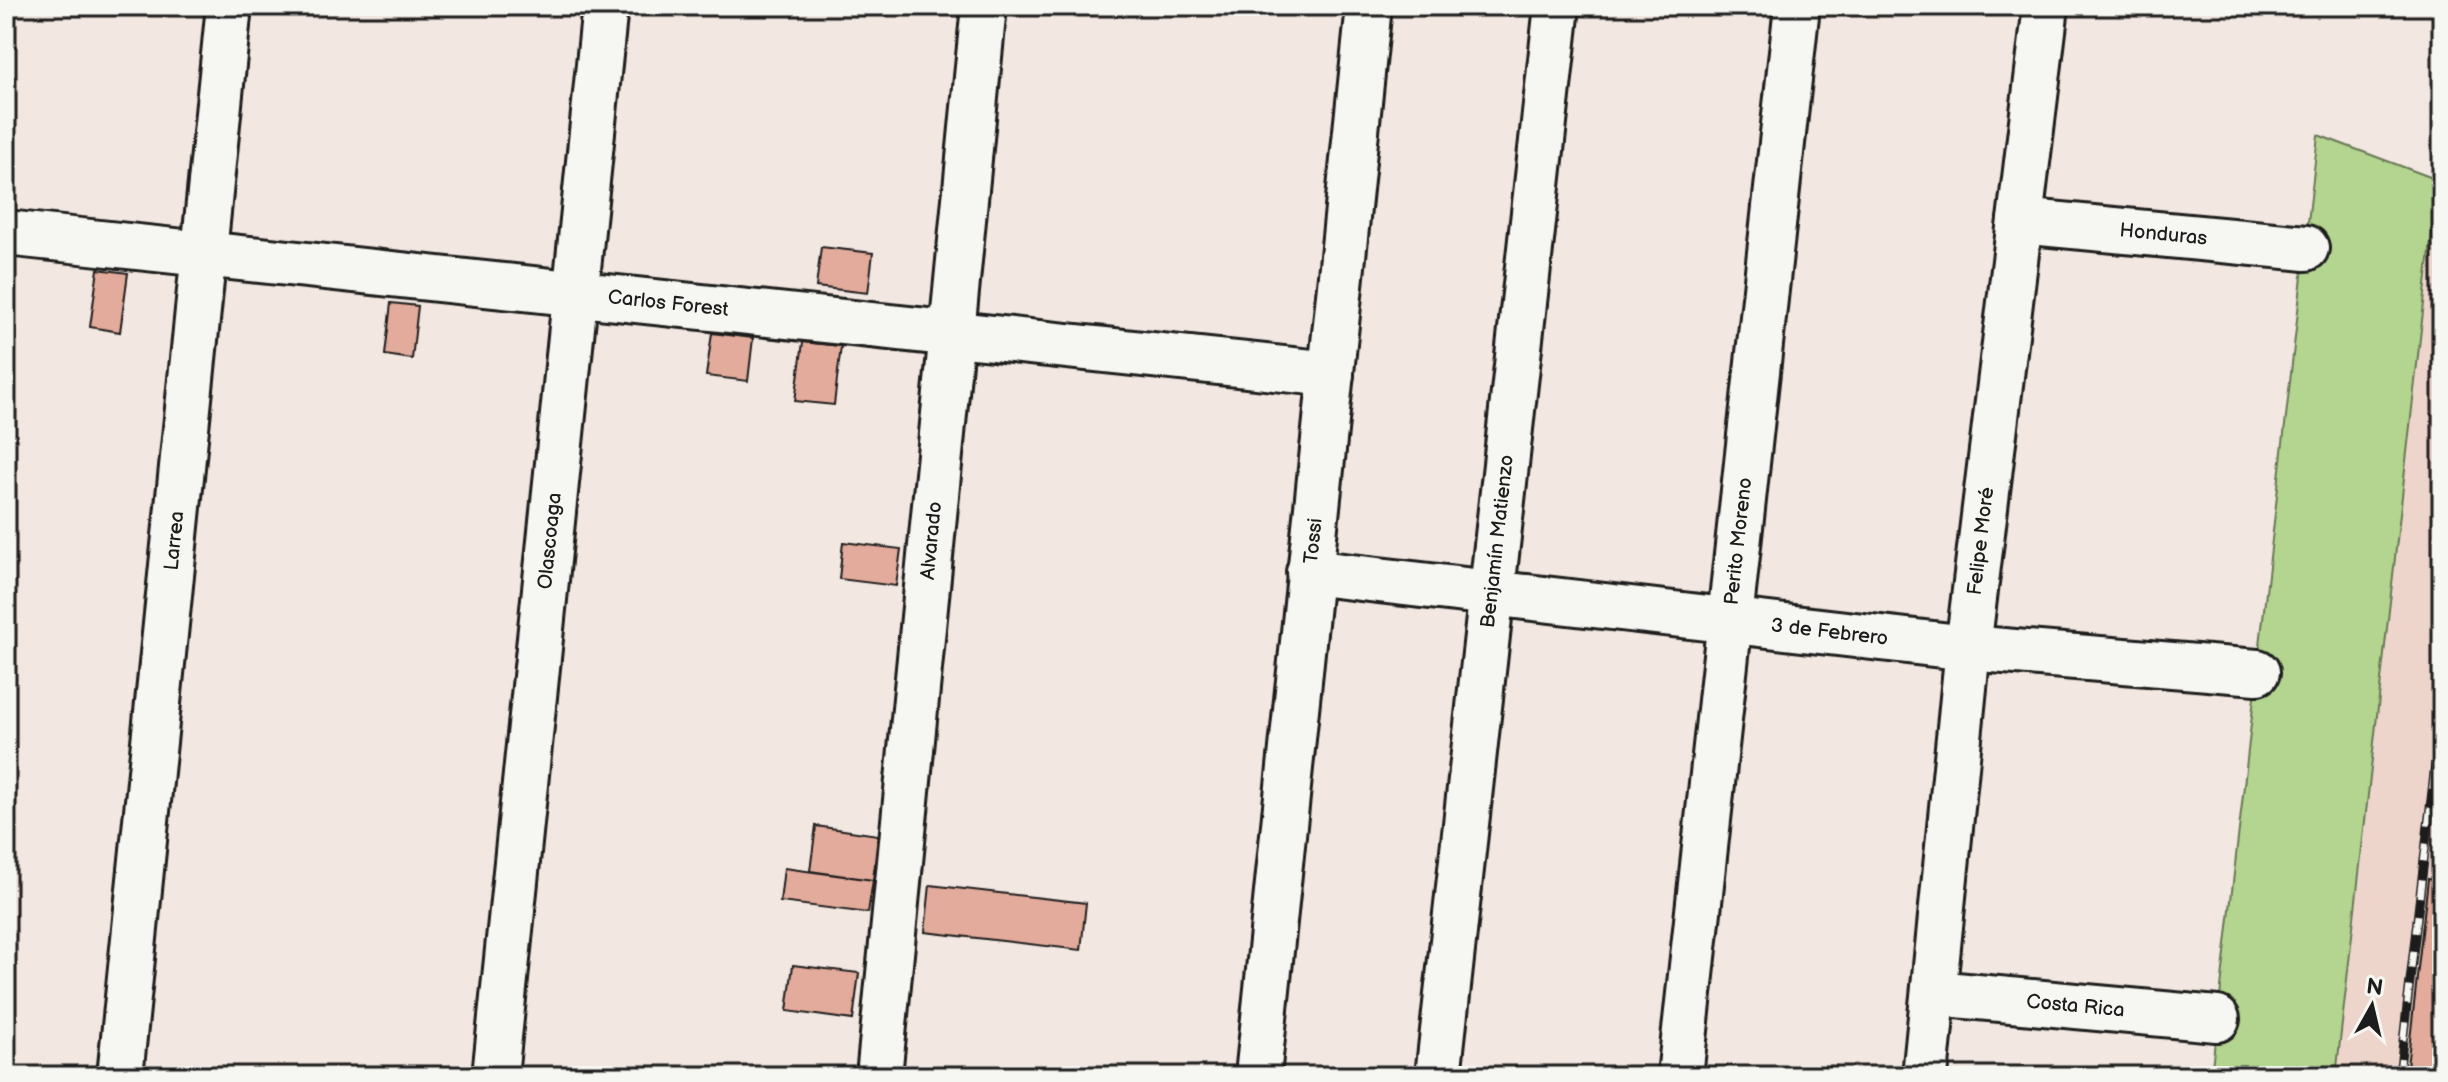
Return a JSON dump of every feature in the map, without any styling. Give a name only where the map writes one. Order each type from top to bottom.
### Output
[{"type":"street","name":"Larrea","points":[[120,1076],[229,6]]},
{"type":"street","name":"Olascoaga","points":[[495,1076],[605,6]]},
{"type":"street","name":"Alvarado","points":[[879,1076],[984,6]]},
{"type":"street","name":"Tossi","points":[[1258,1076],[1369,6]]},
{"type":"street","name":"Benjamín Matienzo","points":[[1438,1076],[1557,6]]},
{"type":"street","name":"Perito Moreno","points":[[1680,1076],[1797,6]]},
{"type":"street","name":"Felipe Moré","points":[[1925,1076],[1968,648],[2046,6]]},
{"type":"street","name":"Honduras","points":[[2020,221],[2306,248]]},
{"type":"street","name":"Carlos Forest","points":[[6,233],[1331,374]]},
{"type":"street","name":"3 de Febrero","points":[[1309,572],[1968,648],[2257,672]]},
{"type":"street","name":"Costa Rica","points":[[1934,993],[2217,1019]]},
{"type":"shaded area","points":[[2442,148],[2442,1030],[2437,1076],[2336,1076]]},
{"type":"green space","points":[[2318,135],[2438,180],[2336,1076],[2211,1076]]},
{"type":"building","points":[[821,247],[873,253],[868,293],[816,287]]},
{"type":"building","points":[[98,269],[128,273],[120,332],[90,327]]},
{"type":"building","points":[[391,303],[418,306],[412,359],[385,355]]},
{"type":"building","points":[[712,333],[753,338],[748,381],[706,376]]},
{"type":"building","points":[[803,342],[841,346],[834,405],[795,401]]},
{"type":"building","points":[[843,542],[901,549],[896,586],[839,579]]},
{"type":"building","points":[[816,826],[878,835],[873,880],[810,871]]},
{"type":"building","points":[[784,868],[873,880],[868,913],[780,902]]},
{"type":"building","points":[[2428,879],[2442,881],[2442,1030],[2437,1076],[2406,1076]]},
{"type":"building","points":[[930,885],[1086,903],[1081,950],[925,932]]},
{"type":"building","points":[[793,965],[859,973],[853,1020],[787,1011]]},
{"type":"railway","points":[[2399,1076],[2442,704]]}]
